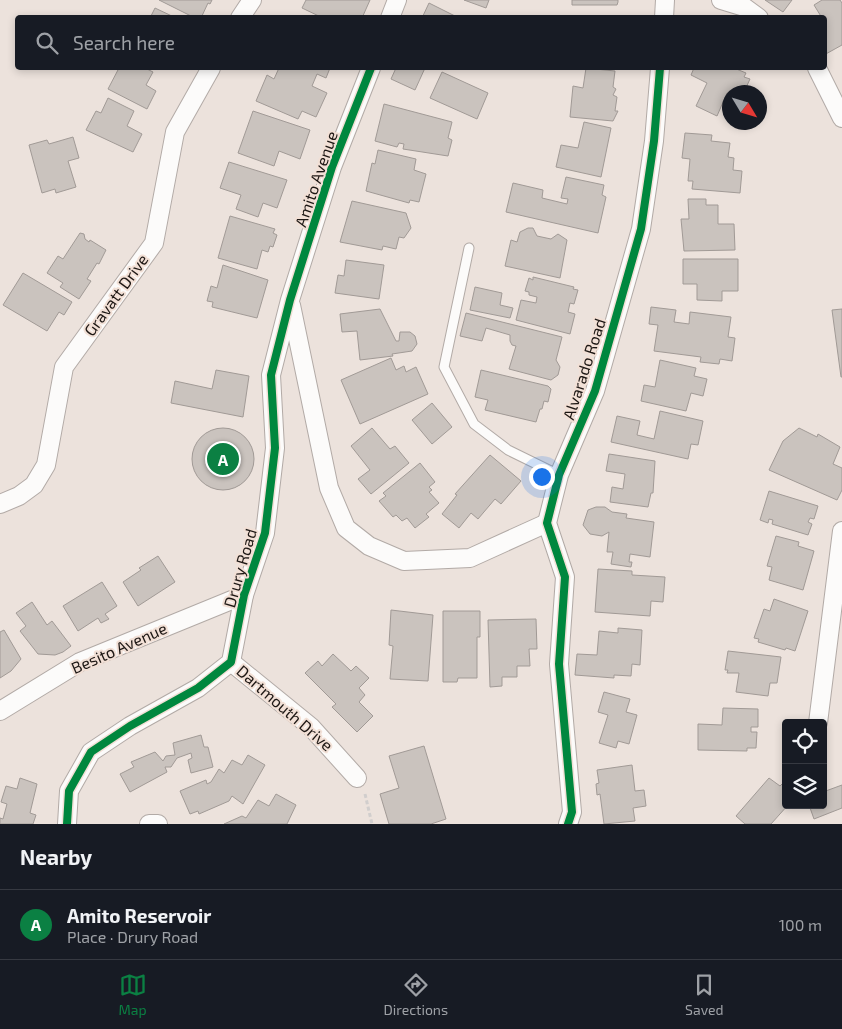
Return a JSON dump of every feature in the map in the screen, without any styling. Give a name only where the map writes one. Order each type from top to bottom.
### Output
[{"type":"street","points":[[242,15],[252,0]]},
{"type":"street","points":[[391,15],[397,0]]},
{"type":"street","points":[[664,15],[665,0]]},
{"type":"street","points":[[721,0],[744,7],[755,15]]},
{"type":"street","name":"Gravatt Drive","points":[[0,504],[19,496],[34,485],[46,465],[64,367],[154,243],[175,132],[210,70]]},
{"type":"street","name":"Amito Avenue","points":[[370,70],[332,167],[290,300],[329,488],[346,528],[369,546],[404,561],[470,558],[547,523]]},
{"type":"street","name":"Alvarado Road","points":[[547,523],[559,476],[595,391],[641,229],[654,141],[660,70]]},
{"type":"street","points":[[818,70],[842,118]]},
{"type":"street","name":"Drury Road","points":[[231,662],[244,595],[266,533],[276,448],[271,375],[290,300]]},
{"type":"street","points":[[547,523],[565,578],[559,664],[572,812],[568,824]]},
{"type":"street","points":[[818,719],[842,531]]},
{"type":"street","name":"Besito Avenue","points":[[0,711],[80,662],[244,595]]},
{"type":"street","points":[[67,824],[70,791],[91,752],[130,726],[198,688],[231,662]]},
{"type":"street","name":"Dartmouth Drive","points":[[231,662],[311,727],[357,778]]},
{"type":"street","points":[[149,824],[158,824]]},
{"type":"lane","points":[[469,248],[444,367],[474,424],[508,450],[559,476]]},
{"type":"path","points":[[357,778],[365,792],[372,824]]},
{"type":"building","points":[[159,0],[212,0],[210,4],[208,3],[202,15],[189,15]]},
{"type":"building","points":[[306,0],[370,0],[363,15],[317,15],[302,8]]},
{"type":"building","points":[[464,0],[489,0],[486,8]]},
{"type":"building","points":[[572,0],[618,0],[618,2],[617,5],[572,5]]},
{"type":"building","points":[[765,0],[792,0],[783,12]]},
{"type":"building","points":[[822,0],[840,0],[842,3],[842,45],[827,53],[827,15],[820,15],[814,5]]},
{"type":"building","points":[[429,3],[453,15],[423,15]]},
{"type":"building","points":[[155,8],[170,15],[152,15]]},
{"type":"building","points":[[118,70],[149,70],[153,72],[146,85],[156,91],[147,109],[108,89]]},
{"type":"building","points":[[278,70],[329,70],[326,78],[317,74],[312,86],[327,93],[316,117],[302,111],[298,119],[256,101],[267,75],[274,79]]},
{"type":"building","points":[[395,70],[424,70],[415,90],[391,79]]},
{"type":"building","points":[[586,70],[615,71],[613,87],[616,89],[613,95],[617,97],[615,111],[618,111],[613,121],[570,117],[573,86],[583,88]]},
{"type":"building","points":[[693,70],[739,70],[746,73],[744,77],[750,79],[747,85],[722,85],[722,104],[717,116],[696,106],[707,83],[691,75]]},
{"type":"building","points":[[442,72],[488,93],[477,119],[430,98]]},
{"type":"building","points":[[108,98],[134,111],[127,126],[142,134],[133,152],[86,130],[96,111],[101,113]]},
{"type":"building","points":[[384,104],[452,122],[448,138],[452,140],[448,156],[403,149],[404,144],[399,143],[397,147],[375,141]]},
{"type":"building","points":[[253,111],[310,130],[300,159],[279,151],[274,166],[238,153]]},
{"type":"building","points":[[584,122],[611,128],[601,177],[556,167],[561,145],[578,148]]},
{"type":"building","points":[[685,133],[712,135],[711,141],[730,143],[728,157],[734,158],[733,170],[742,171],[740,193],[692,189],[693,181],[688,181],[690,159],[682,158]]},
{"type":"building","points":[[73,137],[79,158],[68,161],[76,187],[56,193],[55,189],[42,193],[29,145],[47,140],[49,144]]},
{"type":"building","points":[[378,150],[416,159],[414,170],[426,174],[419,202],[410,200],[409,203],[366,191],[372,163],[375,164]]},
{"type":"building","points":[[229,162],[287,180],[277,208],[263,203],[258,217],[236,209],[241,195],[220,188]]},
{"type":"building","points":[[566,177],[604,185],[602,195],[606,197],[598,233],[506,212],[513,183],[543,190],[542,198],[567,204],[568,199],[561,198]]},
{"type":"building","points":[[688,199],[706,199],[706,205],[718,205],[718,224],[734,224],[735,250],[684,251],[681,219],[689,219]]},
{"type":"building","points":[[352,201],[406,213],[411,228],[404,238],[399,237],[396,249],[383,246],[382,250],[340,242]]},
{"type":"building","points":[[230,216],[275,229],[273,233],[277,235],[273,247],[270,246],[268,252],[262,250],[257,269],[218,258]]},
{"type":"building","points":[[533,228],[537,236],[551,239],[558,234],[567,240],[560,278],[505,266],[511,240],[517,242],[520,232]]},
{"type":"building","points":[[80,233],[84,234],[85,239],[89,242],[90,240],[106,250],[99,264],[97,263],[87,279],[91,281],[79,299],[60,287],[63,283],[47,273],[58,256],[63,259]]},
{"type":"building","points":[[683,259],[738,259],[738,291],[722,291],[722,301],[697,300],[697,284],[683,284]]},
{"type":"building","points":[[346,260],[384,265],[379,299],[335,293],[338,275],[344,276]]},
{"type":"building","points":[[223,265],[268,280],[257,318],[212,307],[213,302],[207,301],[211,286],[217,288]]},
{"type":"building","points":[[23,273],[72,302],[64,315],[59,312],[47,331],[3,305]]},
{"type":"building","points":[[533,277],[574,287],[573,289],[578,290],[574,304],[570,303],[568,312],[575,314],[570,334],[516,320],[521,300],[536,303],[537,297],[529,295],[529,292],[525,291],[529,278],[533,280]]},
{"type":"building","points":[[475,287],[502,293],[500,305],[513,308],[510,318],[470,310]]},
{"type":"building","points":[[651,307],[676,310],[674,322],[689,324],[690,312],[731,317],[728,337],[735,338],[732,361],[720,359],[719,364],[700,362],[701,357],[654,351],[658,325],[649,324]]},
{"type":"building","points":[[380,309],[396,341],[399,341],[400,332],[410,332],[415,336],[417,344],[412,351],[392,354],[393,356],[360,360],[357,331],[342,332],[340,314]]},
{"type":"building","points":[[842,309],[842,377],[841,377],[832,310]]},
{"type":"building","points":[[466,313],[562,337],[556,360],[560,367],[558,375],[551,380],[509,369],[516,346],[512,345],[510,335],[486,328],[482,341],[460,336]]},
{"type":"building","points":[[391,358],[396,370],[404,366],[406,372],[416,367],[428,394],[360,424],[341,380]]},
{"type":"building","points":[[660,360],[696,368],[694,376],[707,379],[703,396],[691,393],[686,411],[641,401],[644,385],[655,387]]},
{"type":"building","points":[[216,370],[249,376],[243,417],[171,403],[175,381],[212,389]]},
{"type":"building","points":[[481,370],[548,386],[551,389],[548,402],[544,401],[536,422],[485,410],[488,400],[475,397]]},
{"type":"building","points":[[432,403],[452,427],[432,444],[412,420]]},
{"type":"building","points":[[660,411],[703,421],[698,445],[691,444],[688,459],[611,442],[617,416],[640,421],[637,435],[654,439]]},
{"type":"building","points":[[223,428],[235,431],[245,437],[251,447],[254,459],[251,471],[245,481],[235,487],[223,490],[211,487],[201,481],[195,471],[192,459],[195,447],[201,437],[211,431]]},
{"type":"building","points":[[372,428],[390,449],[395,446],[409,463],[371,494],[358,479],[370,470],[351,446]]},
{"type":"building","points":[[799,428],[817,437],[818,434],[840,447],[833,464],[842,468],[842,490],[837,500],[769,470],[783,441]]},
{"type":"building","points":[[609,454],[655,461],[653,493],[651,493],[648,507],[610,502],[612,487],[623,489],[625,474],[606,471]]},
{"type":"building","points":[[490,455],[521,481],[501,504],[495,499],[478,519],[471,513],[459,528],[442,514],[457,495],[455,494]]},
{"type":"building","points":[[420,463],[435,482],[429,487],[432,490],[429,492],[439,503],[426,514],[429,517],[415,528],[407,518],[402,521],[396,515],[393,517],[379,501],[386,496],[383,493]]},
{"type":"building","points":[[769,491],[818,506],[814,519],[810,518],[808,522],[812,524],[808,535],[772,524],[773,520],[769,519],[768,523],[760,520]]},
{"type":"building","points":[[596,507],[605,507],[612,512],[627,514],[626,518],[654,522],[650,557],[630,554],[629,562],[632,562],[631,567],[611,564],[613,552],[607,552],[609,532],[602,536],[590,534],[583,525],[588,510]]},
{"type":"building","points":[[776,536],[799,542],[798,546],[814,551],[803,590],[769,580],[772,567],[767,566]]},
{"type":"building","points":[[158,556],[175,582],[138,606],[123,582],[141,570],[139,568]]},
{"type":"building","points":[[598,569],[632,571],[632,575],[665,577],[663,602],[651,601],[650,616],[595,612]]},
{"type":"building","points":[[102,582],[117,606],[105,614],[109,619],[101,623],[98,618],[78,631],[63,606]]},
{"type":"building","points":[[774,599],[808,611],[795,651],[758,642],[759,639],[754,638],[764,609],[770,611]]},
{"type":"building","points":[[32,602],[47,625],[52,621],[71,646],[63,652],[55,655],[38,654],[20,631],[26,626],[16,613]]},
{"type":"building","points":[[391,610],[433,615],[428,681],[390,679],[393,646],[389,645]]},
{"type":"building","points":[[443,611],[480,611],[480,637],[477,637],[477,678],[458,678],[457,682],[443,682]]},
{"type":"building","points":[[536,619],[537,649],[529,649],[530,666],[517,666],[517,677],[502,677],[502,686],[490,687],[488,620]]},
{"type":"building","points":[[618,628],[642,630],[640,665],[632,664],[631,676],[614,675],[614,678],[575,675],[577,654],[597,655],[599,631],[618,633]]},
{"type":"building","points":[[4,630],[21,659],[11,671],[0,678],[0,632]]},
{"type":"building","points":[[728,651],[781,657],[777,683],[770,683],[768,696],[736,692],[739,673],[727,673],[728,670],[725,670]]},
{"type":"building","points":[[333,654],[351,671],[356,666],[369,678],[359,688],[365,695],[359,702],[373,716],[357,732],[332,707],[336,704],[305,673],[318,661],[322,666]]},
{"type":"building","points":[[604,692],[630,699],[626,712],[637,715],[629,744],[618,741],[616,748],[599,743],[608,715],[598,712]]},
{"type":"building","points":[[723,708],[758,709],[758,727],[751,727],[751,732],[757,732],[756,748],[747,748],[747,751],[698,750],[698,724],[722,725]]},
{"type":"building","points":[[201,735],[204,747],[208,747],[213,767],[191,773],[188,760],[192,758],[191,753],[177,758],[171,767],[165,767],[167,772],[130,792],[120,774],[134,767],[131,762],[155,752],[163,761],[166,756],[175,755],[173,743]]},
{"type":"building","points":[[424,746],[446,819],[431,824],[389,824],[380,794],[399,788],[389,756]]},
{"type":"building","points":[[248,755],[265,765],[243,804],[232,796],[229,801],[199,814],[198,811],[190,814],[180,791],[206,780],[207,784],[211,782],[219,769],[224,773],[232,760],[242,765]]},
{"type":"building","points":[[632,765],[635,791],[644,790],[646,806],[633,808],[635,821],[604,824],[600,794],[597,795],[596,784],[599,783],[597,770]]},
{"type":"building","points":[[20,778],[37,784],[30,813],[36,815],[33,824],[0,824],[0,818],[3,819],[7,804],[1,802],[6,786],[17,789]]},
{"type":"building","points":[[769,778],[780,786],[782,784],[782,809],[784,809],[771,824],[745,824],[736,816]]},
{"type":"building","points":[[842,785],[842,808],[814,819],[810,809],[827,809],[827,791]]},
{"type":"building","points":[[276,794],[296,805],[287,824],[224,824],[242,816],[246,818],[258,800],[269,806]]},
{"type":"cycle path","points":[[67,824],[69,791],[91,752],[130,726],[198,688],[231,662],[244,595],[265,533],[275,448],[271,375],[290,300],[332,167],[370,70]]},
{"type":"cycle path","points":[[568,824],[572,812],[559,664],[565,577],[547,523],[559,475],[595,391],[641,229],[654,141],[660,70]]},
{"type":"place","name":"Amito Reservoir","points":[[223,459]]}]
